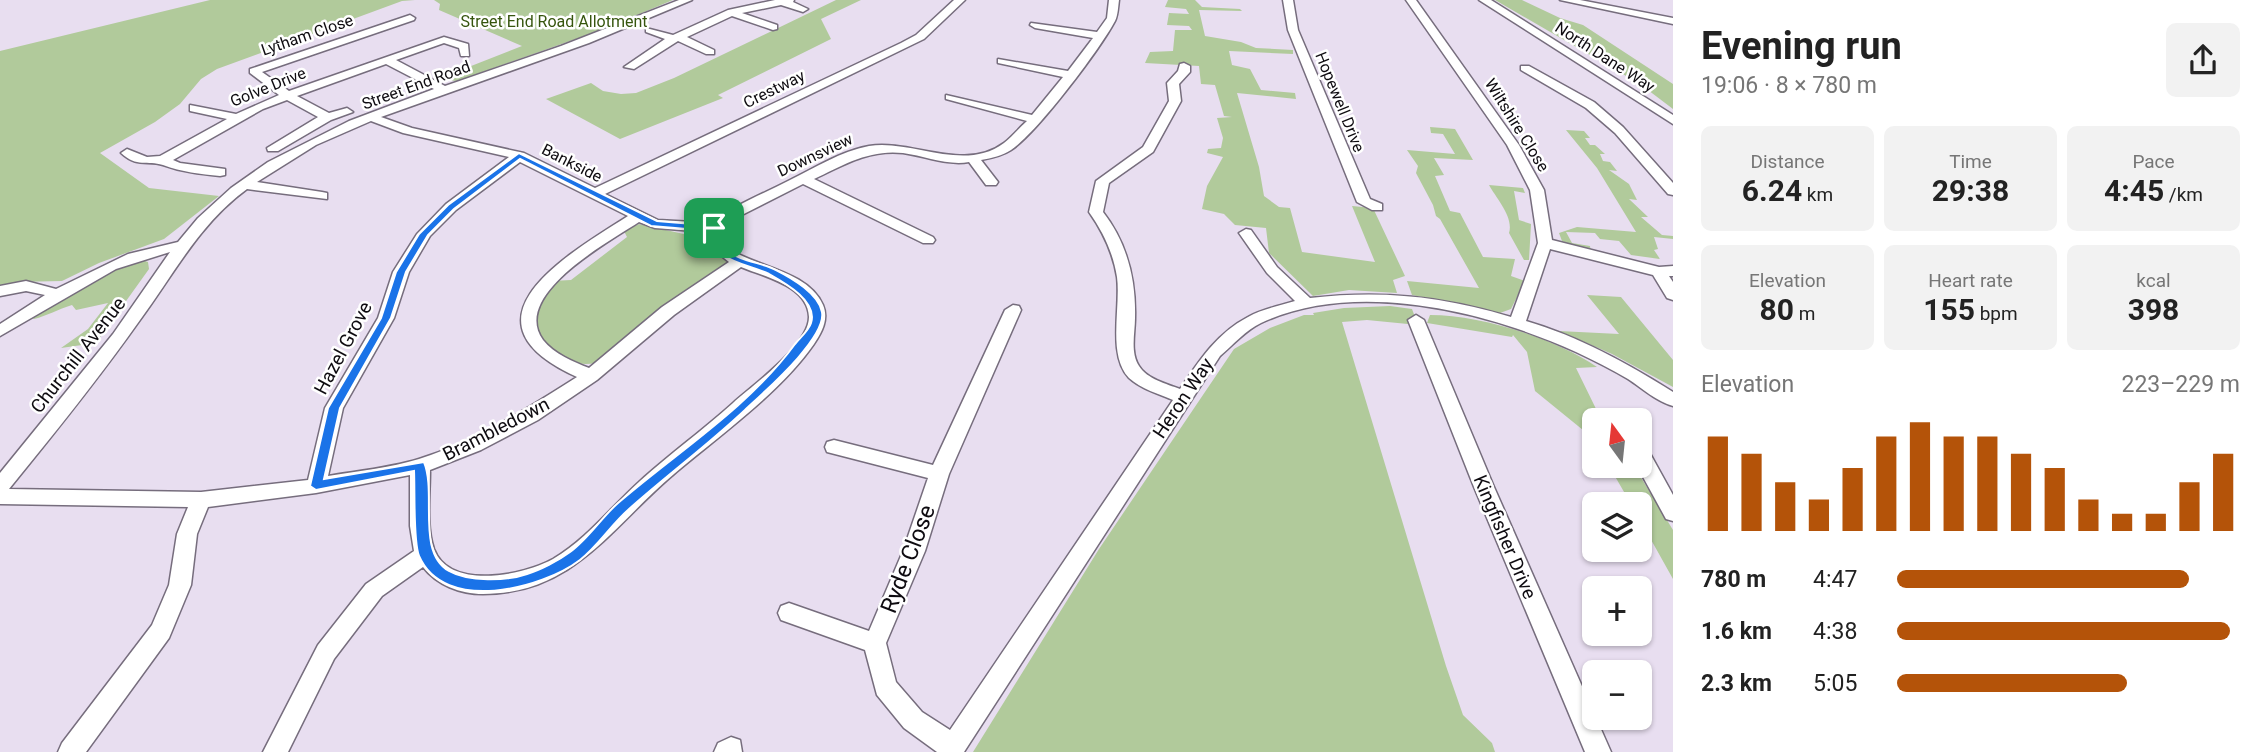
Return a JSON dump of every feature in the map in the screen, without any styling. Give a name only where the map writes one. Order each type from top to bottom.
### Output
[{"type":"street","name":"Street End Road","points":[[183,245],[202,221],[244,186],[298,151],[372,117],[569,48],[687,0]]},
{"type":"street","points":[[753,0],[766,5]]},
{"type":"street","name":"Crestway","points":[[594,194],[905,45],[920,37],[960,0]]},
{"type":"street","name":"Downsview","points":[[714,228],[729,216],[848,157],[870,150],[900,149],[941,159],[974,160],[994,155],[1009,146],[1035,119],[1101,36],[1111,18],[1114,0]]},
{"type":"street","name":"Hopewell Drive","points":[[1288,0],[1293,30],[1364,202],[1377,207]]},
{"type":"street","name":"Wiltshire Close","points":[[1411,0],[1513,145],[1537,190],[1545,243],[1517,323]]},
{"type":"street","name":"North Dane Way","points":[[1484,0],[1673,120]]},
{"type":"street","points":[[1565,0],[1673,22]]},
{"type":"street","points":[[638,71],[630,67],[648,60],[676,38],[738,5],[766,5],[786,1],[803,9]]},
{"type":"street","points":[[738,5],[773,27]]},
{"type":"street","name":"Lytham Close","points":[[286,94],[254,71],[402,23]]},
{"type":"street","points":[[1035,25],[1101,36]]},
{"type":"street","points":[[650,30],[710,52]]},
{"type":"street","name":"Golve Drive","points":[[163,160],[235,117],[286,94],[444,40],[464,46],[465,54]]},
{"type":"street","points":[[387,60],[444,90]]},
{"type":"street","points":[[1002,61],[1070,75]]},
{"type":"street","points":[[1183,397],[1139,378],[1129,366],[1126,352],[1127,299],[1118,246],[1109,227],[1096,212],[1102,181],[1148,149],[1160,132],[1166,113],[1175,102],[1173,82],[1184,72],[1184,66]]},
{"type":"street","points":[[1525,68],[1590,105],[1643,154],[1673,191]]},
{"type":"street","points":[[286,94],[327,117]]},
{"type":"street","points":[[950,97],[1035,119]]},
{"type":"street","points":[[194,108],[235,117]]},
{"type":"street","points":[[273,148],[327,117],[348,112]]},
{"type":"street","name":"Bankside","points":[[372,117],[390,126],[419,134],[501,149],[655,224],[714,228]]},
{"type":"street","points":[[127,153],[145,161],[163,160],[177,167],[220,172]]},
{"type":"street","name":"Hazel Grove","points":[[316,486],[334,408],[386,318],[401,272],[424,234],[451,207],[519,156]]},
{"type":"street","points":[[974,160],[991,182]]},
{"type":"street","points":[[803,180],[928,240]]},
{"type":"street","points":[[244,186],[293,190],[322,197]]},
{"type":"street","points":[[591,376],[555,359],[533,338],[528,322],[530,307],[536,293],[554,275],[638,217]]},
{"type":"street","points":[[420,466],[425,554],[442,575],[478,586],[528,580],[575,556],[621,508],[737,411],[805,342],[816,324],[817,312],[811,299],[772,272],[723,252],[715,239],[714,228]]},
{"type":"street","points":[[1246,233],[1272,270],[1306,303]]},
{"type":"street","points":[[1545,243],[1666,271],[1673,295]]},
{"type":"street","points":[[0,331],[60,294],[132,255],[183,245]]},
{"type":"street","name":"Churchill Avenue","points":[[0,486],[88,380],[183,245]]},
{"type":"street","name":"Brambledown","points":[[0,496],[201,500],[316,486],[420,466],[474,445],[532,415],[591,376],[668,311],[740,261]]},
{"type":"street","points":[[0,291],[26,286],[60,294]]},
{"type":"street","name":"Heron Way","points":[[951,749],[1213,352],[1255,320],[1306,303],[1387,298],[1437,303],[1517,323],[1578,346],[1655,387],[1673,400]]},
{"type":"street","name":"Ryde Close","points":[[876,643],[914,551],[939,474],[1013,310]]},
{"type":"street","name":"Kingfisher Drive","points":[[1416,320],[1484,487],[1598,752]]},
{"type":"street","points":[[834,447],[939,474]]},
{"type":"street","points":[[1652,475],[1673,513]]},
{"type":"street","points":[[71,752],[162,631],[180,585],[187,534],[201,500]]},
{"type":"street","points":[[275,751],[326,652],[374,590],[425,554]]},
{"type":"street","points":[[789,613],[876,643],[885,687],[913,720],[951,749]]},
{"type":"green space","points":[[210,0],[415,0],[402,1],[217,69],[201,79],[180,104],[155,122],[100,153],[149,188],[219,196],[164,239],[99,263],[62,281],[16,282],[0,288],[0,51]]},
{"type":"green space","name":"Street End Road Allotment","points":[[434,0],[673,0],[601,30],[457,81],[438,79],[522,46],[439,10],[440,4]]},
{"type":"green space","points":[[836,0],[861,0],[821,19],[831,39],[718,95],[723,98],[620,139],[546,99],[591,83],[603,91],[636,93],[674,78]]},
{"type":"green space","points":[[1168,0],[1195,0],[1202,7],[1242,11],[1199,10],[1205,36],[1241,42],[1256,48],[1293,50],[1293,54],[1229,51],[1232,65],[1250,69],[1261,90],[1295,93],[1296,99],[1237,93],[1259,167],[1264,196],[1279,207],[1290,208],[1302,252],[1375,262],[1352,206],[1373,208],[1405,276],[1393,280],[1397,293],[1349,290],[1313,296],[1269,253],[1266,228],[1235,225],[1224,214],[1202,209],[1207,186],[1223,157],[1207,153],[1208,149],[1221,148],[1223,138],[1217,118],[1232,117],[1224,116],[1215,85],[1201,84],[1199,66],[1145,63],[1150,52],[1173,51],[1175,30],[1192,30],[1189,26],[1167,25],[1169,13],[1189,14],[1186,9],[1165,7]]},
{"type":"green space","points":[[1495,0],[1522,0],[1560,18],[1583,25],[1673,84],[1673,109],[1640,84]]},
{"type":"green space","points":[[1430,127],[1455,129],[1473,160],[1434,158],[1444,175],[1435,176],[1450,211],[1460,213],[1483,257],[1515,259],[1511,276],[1525,281],[1511,309],[1500,313],[1412,295],[1407,281],[1479,288],[1436,216],[1416,173],[1418,166],[1407,150],[1455,154],[1443,134],[1431,133]]},
{"type":"green space","points":[[1566,130],[1584,131],[1590,138],[1585,138],[1590,145],[1595,145],[1605,154],[1600,154],[1603,161],[1610,162],[1617,171],[1609,170],[1629,184],[1637,200],[1629,199],[1648,217],[1641,217],[1662,235],[1673,236],[1673,239],[1654,237],[1658,249],[1654,250],[1660,259],[1631,255],[1619,241],[1600,239],[1595,233],[1566,232],[1572,243],[1590,246],[1591,252],[1562,241],[1559,233],[1577,227],[1636,232],[1597,168]]},
{"type":"green space","points":[[1489,185],[1523,188],[1525,193],[1514,191],[1519,220],[1531,224],[1529,260],[1524,260],[1509,233],[1507,214]]},
{"type":"green space","points":[[639,224],[706,239],[709,247],[727,262],[596,363],[576,363],[560,356],[534,327],[544,291],[552,281],[571,280],[627,237],[624,231]]},
{"type":"green space","points":[[142,260],[148,262],[149,269],[96,343],[61,348],[88,329],[108,303],[76,310],[72,305],[34,319],[29,316],[122,263]]},
{"type":"green space","points":[[1587,295],[1621,297],[1673,360],[1673,387],[1612,354],[1559,331],[1619,334]]},
{"type":"green space","points":[[1390,306],[1412,309],[1418,325],[1367,320],[1342,322],[1463,715],[1492,743],[1495,752],[973,752],[1099,549],[1234,349],[1270,328],[1304,315],[1344,308]]},
{"type":"green space","points":[[1430,315],[1472,319],[1516,330],[1580,356],[1597,367],[1576,368],[1596,408],[1582,408],[1582,429],[1535,391],[1527,352],[1513,335],[1512,337],[1427,323]]},
{"type":"green space","points":[[1616,478],[1641,478],[1650,492],[1624,492]]},
{"type":"green space","points":[[1652,496],[1673,530],[1673,579],[1652,541]]},
{"type":"route","points":[[519,156],[655,224],[714,228],[715,239],[723,252],[772,272],[811,299],[817,312],[816,324],[805,342],[756,393],[718,429],[621,508],[575,556],[528,580],[478,586],[459,581],[442,575],[425,554],[420,466],[316,486],[334,408],[386,318],[401,272],[424,234],[451,207],[519,156]]}]
